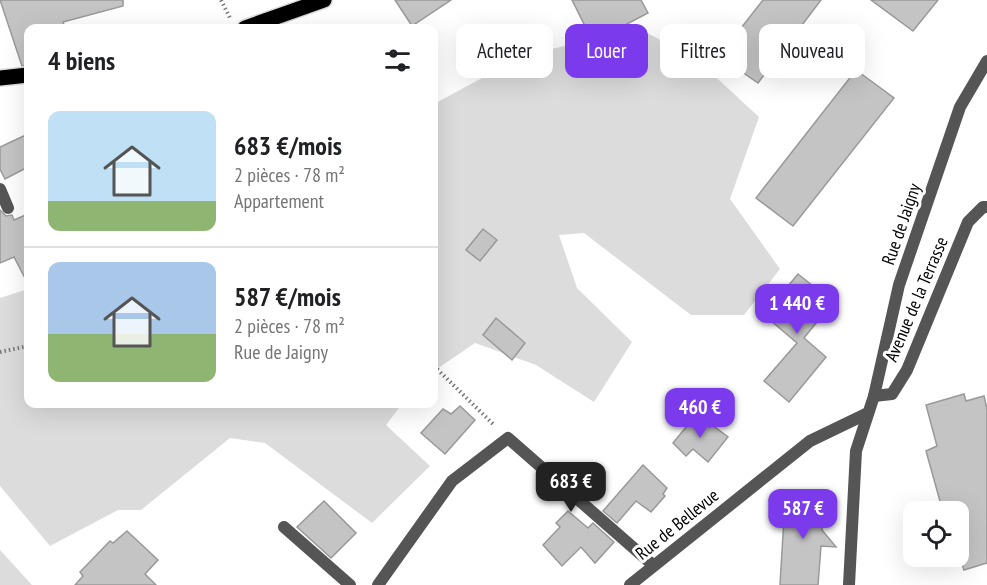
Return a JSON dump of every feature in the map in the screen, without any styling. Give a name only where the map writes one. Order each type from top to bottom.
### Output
[{"type":"main road","points":[[261,24],[324,0]]},
{"type":"main road","points":[[0,78],[24,75]]},
{"type":"street","name":"Rue de Jaigny","points":[[849,585],[856,451],[866,414],[874,396],[899,285],[960,107],[987,61]]},
{"type":"street","points":[[0,189],[8,208]]},
{"type":"street","name":"Avenue de la Terrasse","points":[[874,396],[880,398],[892,394],[907,370],[968,222],[983,207],[987,207]]},
{"type":"street","name":"Rue de Bellevue","points":[[630,585],[810,441],[866,414]]},
{"type":"street","points":[[378,585],[452,481],[508,438],[653,565]]},
{"type":"street","points":[[284,526],[350,585]]},
{"type":"path","points":[[221,0],[232,24]]},
{"type":"path","points":[[0,352],[24,347]]},
{"type":"path","points":[[438,370],[508,438]]},
{"type":"shaded area","points":[[648,34],[660,40],[660,78],[717,78],[759,117],[730,199],[780,269],[744,315],[691,315],[584,233],[559,235],[577,288],[632,342],[594,402],[536,365],[475,343],[438,368],[438,102],[482,78],[553,78],[553,49],[565,46],[565,78],[648,78]]},
{"type":"shaded area","points":[[24,290],[24,408],[399,408],[386,425],[430,466],[372,523],[265,443],[230,438],[141,510],[118,510],[50,546],[0,486],[0,298]]},
{"type":"shaded area","points":[[0,550],[32,585],[0,585]]},
{"type":"building","points":[[0,0],[123,0],[123,6],[63,22],[64,24],[24,24],[24,66],[22,66]]},
{"type":"building","points":[[395,0],[451,0],[415,24],[411,24]]},
{"type":"building","points":[[572,0],[641,0],[648,13],[627,24],[584,24]]},
{"type":"building","points":[[763,0],[821,0],[803,24],[759,24],[759,78],[762,78],[758,83],[747,75],[747,24],[744,24]]},
{"type":"building","points":[[871,0],[938,0],[913,31]]},
{"type":"building","points":[[865,77],[894,98],[793,226],[756,198],[850,78]]},
{"type":"building","points":[[24,136],[24,169],[5,179],[0,169],[0,147]]},
{"type":"building","points":[[0,210],[6,216],[12,215],[14,220],[24,216],[24,276],[14,257],[0,263]]},
{"type":"building","points":[[483,229],[497,240],[480,261],[466,250]]},
{"type":"building","points":[[798,274],[833,302],[804,338],[826,357],[789,402],[764,381],[797,343],[764,315]]},
{"type":"building","points":[[496,318],[525,343],[512,360],[483,335]]},
{"type":"building","points":[[964,394],[966,401],[984,396],[987,409],[987,563],[964,570],[963,567],[969,567],[969,501],[940,501],[926,451],[937,446],[926,405]]},
{"type":"building","points":[[460,406],[475,420],[445,454],[421,433],[443,409],[451,414]]},
{"type":"building","points":[[696,415],[710,427],[712,425],[728,437],[708,462],[693,449],[686,456],[673,443]]},
{"type":"building","points":[[643,465],[667,488],[663,494],[665,496],[651,512],[636,501],[617,523],[603,511]]},
{"type":"building","points":[[790,492],[824,495],[822,530],[836,547],[821,546],[818,585],[780,585],[785,501],[790,501]]},
{"type":"building","points":[[324,501],[356,533],[331,558],[297,527]]},
{"type":"building","points":[[568,511],[588,528],[593,523],[614,542],[595,563],[581,547],[562,566],[543,545],[560,527],[556,523]]},
{"type":"building","points":[[127,531],[158,560],[145,574],[156,585],[75,585],[83,576],[80,572],[110,541],[113,543]]}]
